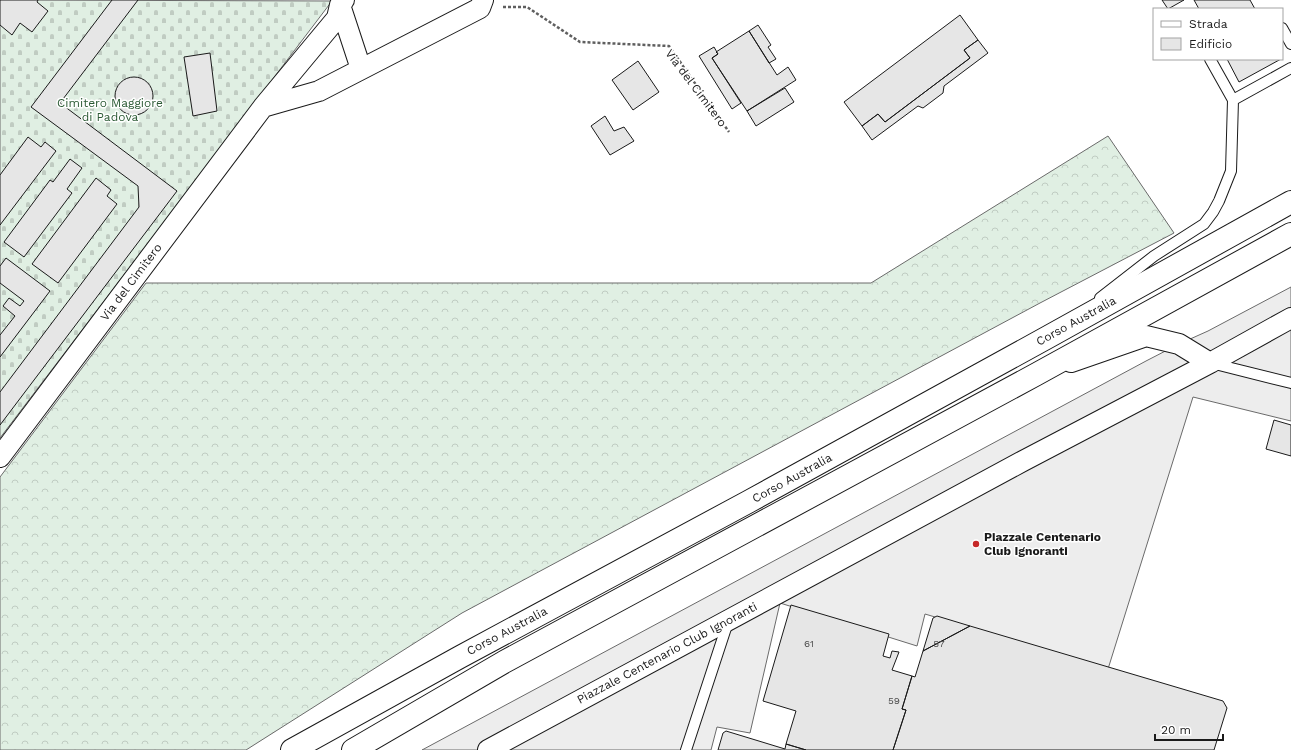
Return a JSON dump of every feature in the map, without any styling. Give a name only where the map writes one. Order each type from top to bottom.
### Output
[{"type":"highway","name":"Corso Australia","points":[[292,750],[460,657],[748,502],[1291,202]]},
{"type":"highway","name":"Corso Australia","points":[[353,750],[525,651],[1035,375],[1291,234]]},
{"type":"street","name":"Via del Cimitero","points":[[342,3],[361,69]]},
{"type":"street","name":"Via del Cimitero","points":[[0,457],[263,107],[337,18],[342,3]]},
{"type":"street","points":[[263,107],[319,91],[482,4]]},
{"type":"street","name":"Piazzale Centenario Club Ignoranti","points":[[488,750],[1023,461],[1210,363],[1291,318]]},
{"type":"street","points":[[1035,375],[1146,336],[1180,344],[1210,363]]},
{"type":"lane","points":[[1283,30],[1291,44]]},
{"type":"lane","points":[[1048,337],[1154,256],[1204,224],[1213,212],[1219,201],[1230,171],[1233,100],[1211,60]]},
{"type":"lane","points":[[1233,100],[1291,68]]},
{"type":"lane","points":[[1210,363],[1291,383]]},
{"type":"lane","points":[[686,750],[729,620]]},
{"type":"path","name":"Via del Cimitero","points":[[482,4],[527,7],[580,42],[669,46],[729,132]]},
{"type":"green space","name":"Cimitero Maggiore di Padova","points":[[0,0],[332,1],[0,438]]},
{"type":"green space","points":[[1108,136],[1174,233],[1040,303],[462,613],[246,750],[0,750],[0,477],[146,283],[871,283]]},
{"type":"shaded area","name":"Piazzale Centenario Club Ignoranti","points":[[1291,287],[1291,421],[1193,397],[1108,669],[925,614],[917,646],[780,603],[750,733],[717,727],[711,750],[422,750],[1146,361],[1208,331]]},
{"type":"building","points":[[0,0],[38,0],[37,2],[48,11],[32,32],[20,23],[12,35],[0,25]]},
{"type":"building","points":[[112,0],[138,0],[60,103],[177,191],[0,425],[0,392],[139,207],[138,186],[31,107]]},
{"type":"building","points":[[1162,0],[1184,0],[1170,8],[1167,8]]},
{"type":"building","points":[[1194,0],[1250,0],[1254,8],[1198,8]]},
{"type":"building","points":[[960,15],[978,40],[964,50],[970,58],[885,122],[878,114],[862,126],[844,102]]},
{"type":"building","points":[[758,25],[771,45],[768,47],[776,59],[769,63],[749,31]]},
{"type":"building","points":[[749,31],[777,75],[788,67],[796,80],[747,111],[712,58],[718,54],[716,52]]},
{"type":"building","points":[[978,40],[988,53],[944,86],[943,93],[923,108],[918,106],[872,140],[862,126],[878,114],[885,122],[970,58],[964,50]]},
{"type":"building","points":[[714,47],[718,54],[712,58],[741,103],[732,109],[699,56]]},
{"type":"building","points":[[210,53],[217,111],[193,116],[184,57]]},
{"type":"building","points":[[1228,60],[1279,60],[1239,82]]},
{"type":"building","points":[[638,61],[659,92],[633,110],[612,80]]},
{"type":"building","points":[[134,77],[147,83],[153,96],[147,109],[134,115],[121,109],[115,96],[121,83]]},
{"type":"building","points":[[785,88],[794,102],[756,126],[747,111]]},
{"type":"building","points":[[605,116],[614,131],[624,127],[634,141],[610,155],[591,126]]},
{"type":"building","points":[[28,137],[41,147],[45,142],[56,151],[0,225],[0,175]]},
{"type":"building","points":[[70,159],[82,168],[67,189],[72,193],[24,257],[4,242],[50,180],[53,182]]},
{"type":"building","points":[[96,178],[111,190],[107,196],[117,204],[58,283],[32,264]]},
{"type":"building","points":[[6,258],[50,291],[0,357],[0,335],[15,316],[3,306],[9,298],[20,306],[24,301],[0,283],[0,266]]},
{"type":"building","points":[[1274,420],[1291,425],[1291,456],[1266,449]]},
{"type":"building","points":[[791,605],[889,634],[883,656],[890,658],[892,651],[899,652],[892,670],[912,676],[902,709],[906,710],[893,750],[806,750],[786,744],[796,711],[763,701]]},
{"type":"building","points":[[937,616],[970,626],[923,651],[933,618]]},
{"type":"building","points":[[970,626],[1223,701],[1227,708],[1214,750],[893,750],[906,710],[902,709],[912,676],[915,677],[923,651]]},
{"type":"building","points":[[726,731],[785,749],[786,744],[806,750],[718,750],[723,733]]},
{"type":"place","name":"Piazzale Centenario Club Ignoranti","points":[[976,544]]}]
